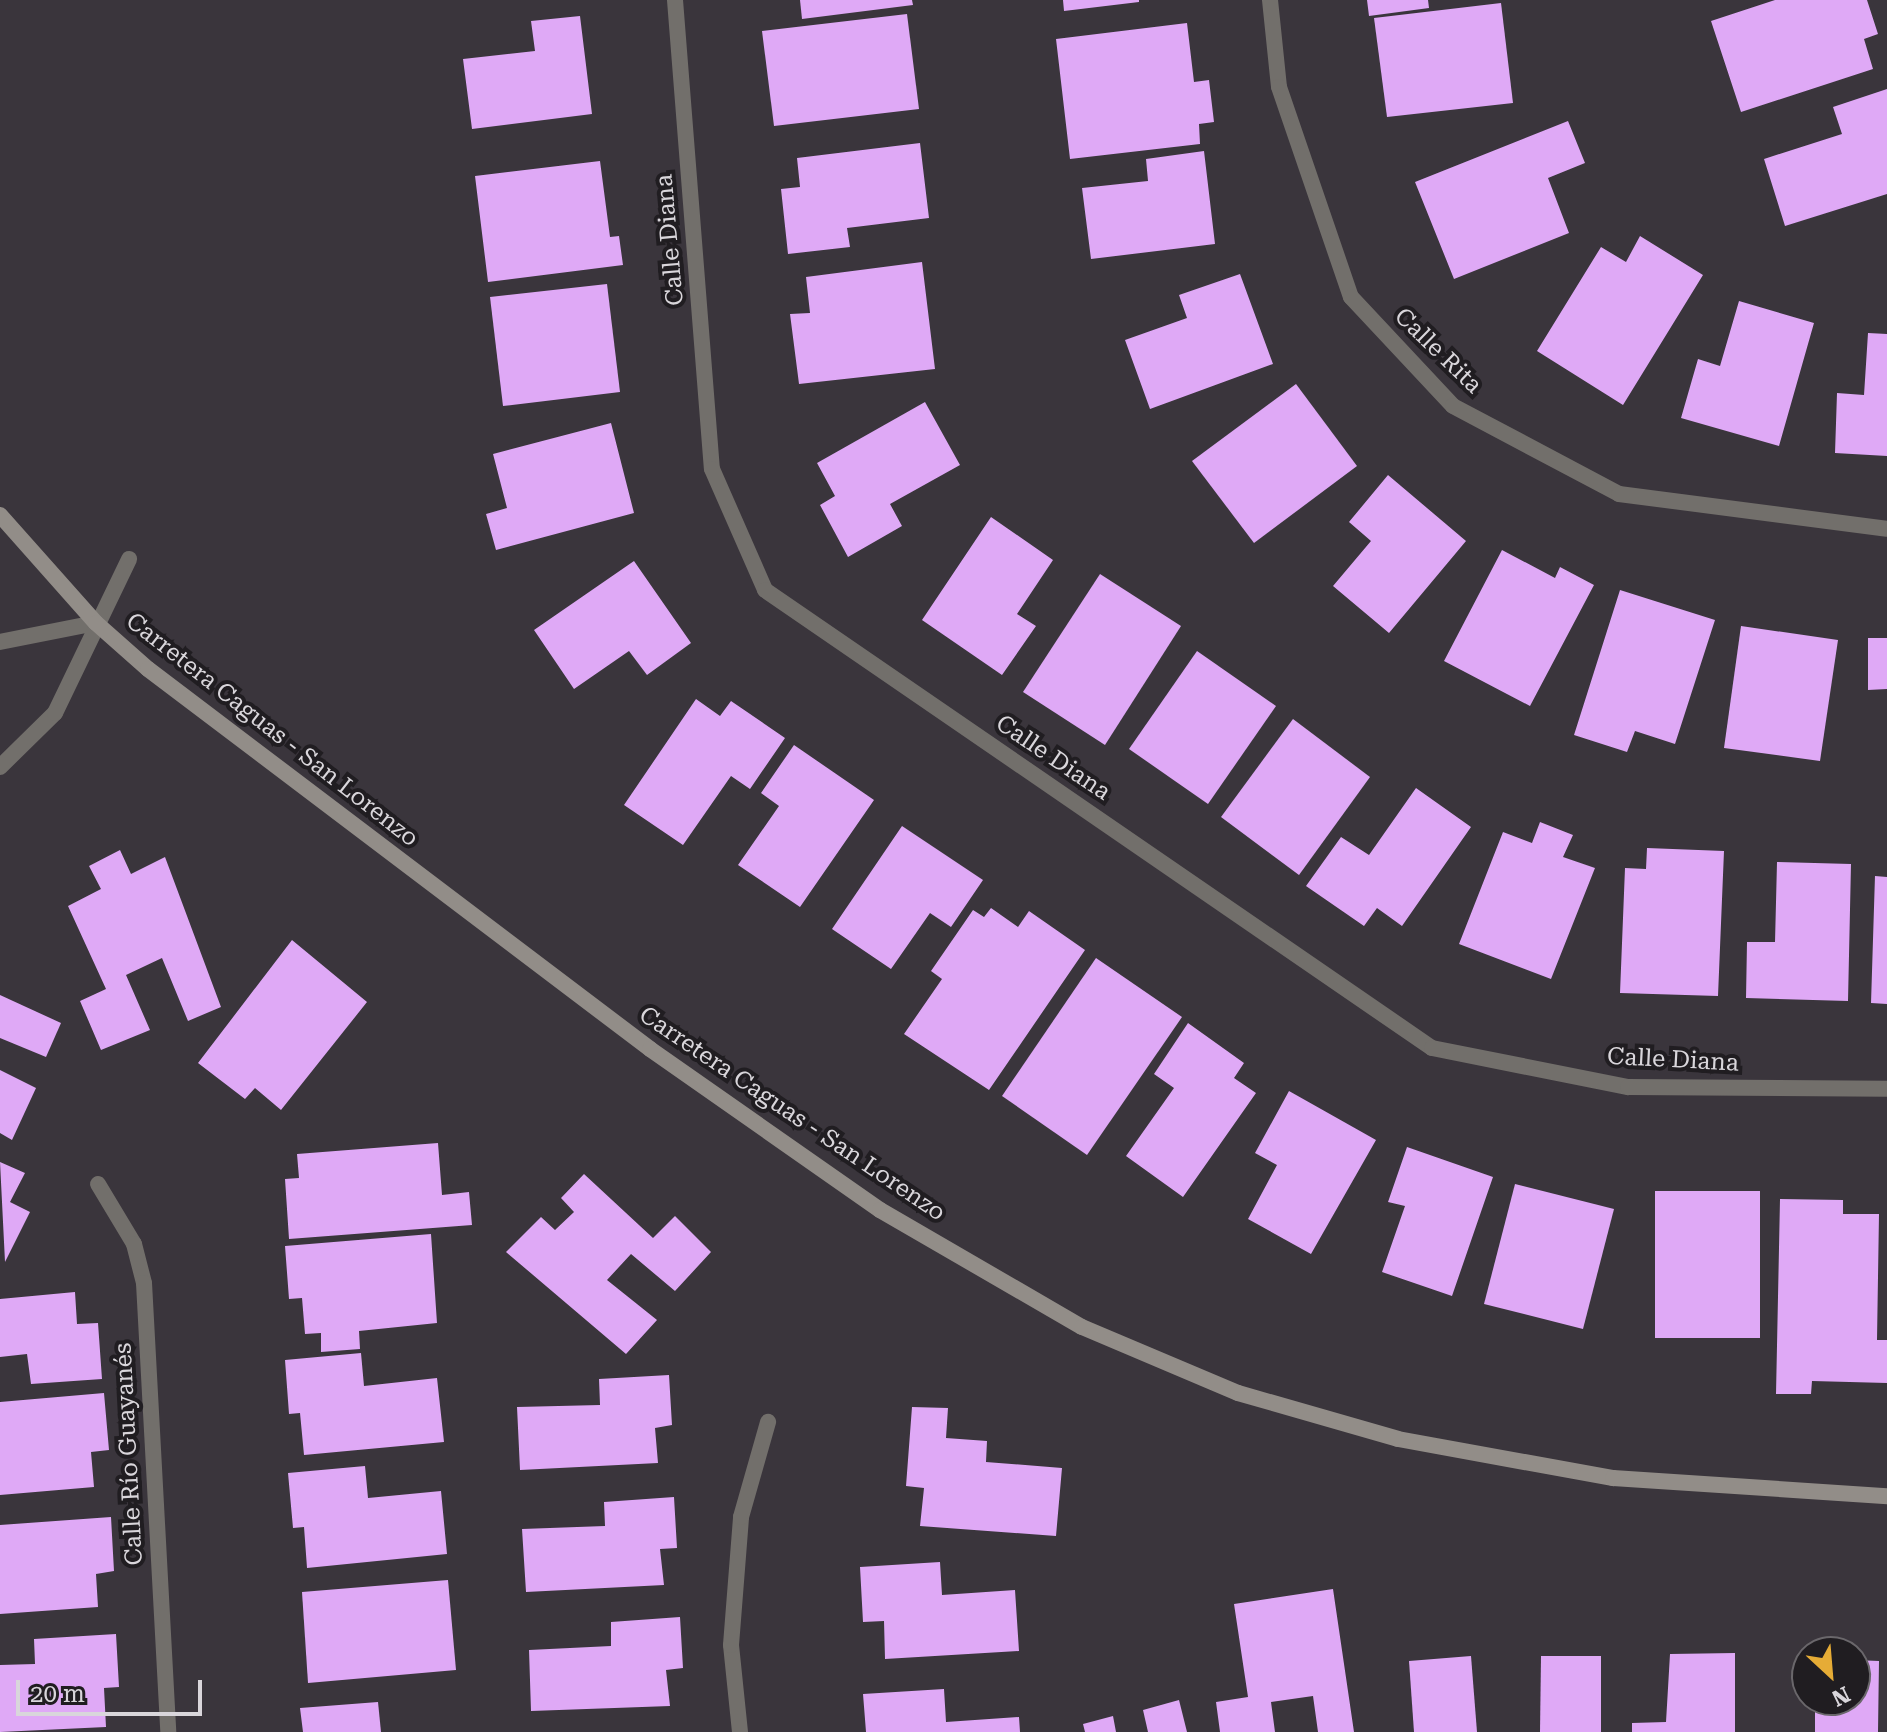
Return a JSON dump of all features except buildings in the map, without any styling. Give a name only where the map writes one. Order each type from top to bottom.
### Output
[{"type":"main road","name":"Carretera Caguas - San Lorenzo","points":[[0,515],[96,623],[650,1049],[880,1210],[1082,1327],[1238,1393],[1398,1439],[1613,1478],[1887,1496]]},
{"type":"street","name":"Calle Diana","points":[[675,0],[712,469],[765,590],[1432,1048],[1628,1087],[1887,1089]]},
{"type":"street","name":"Calle Rita","points":[[1270,0],[1279,87],[1351,297],[1453,406],[1619,494],[1887,529]]},
{"type":"street","points":[[0,767],[55,713],[129,559]]},
{"type":"street","points":[[0,642],[96,623]]},
{"type":"street","name":"Calle Río Guayanés","points":[[98,1184],[134,1244],[144,1283],[168,1732]]},
{"type":"street","points":[[740,1732],[731,1645],[741,1517],[768,1422]]}]
